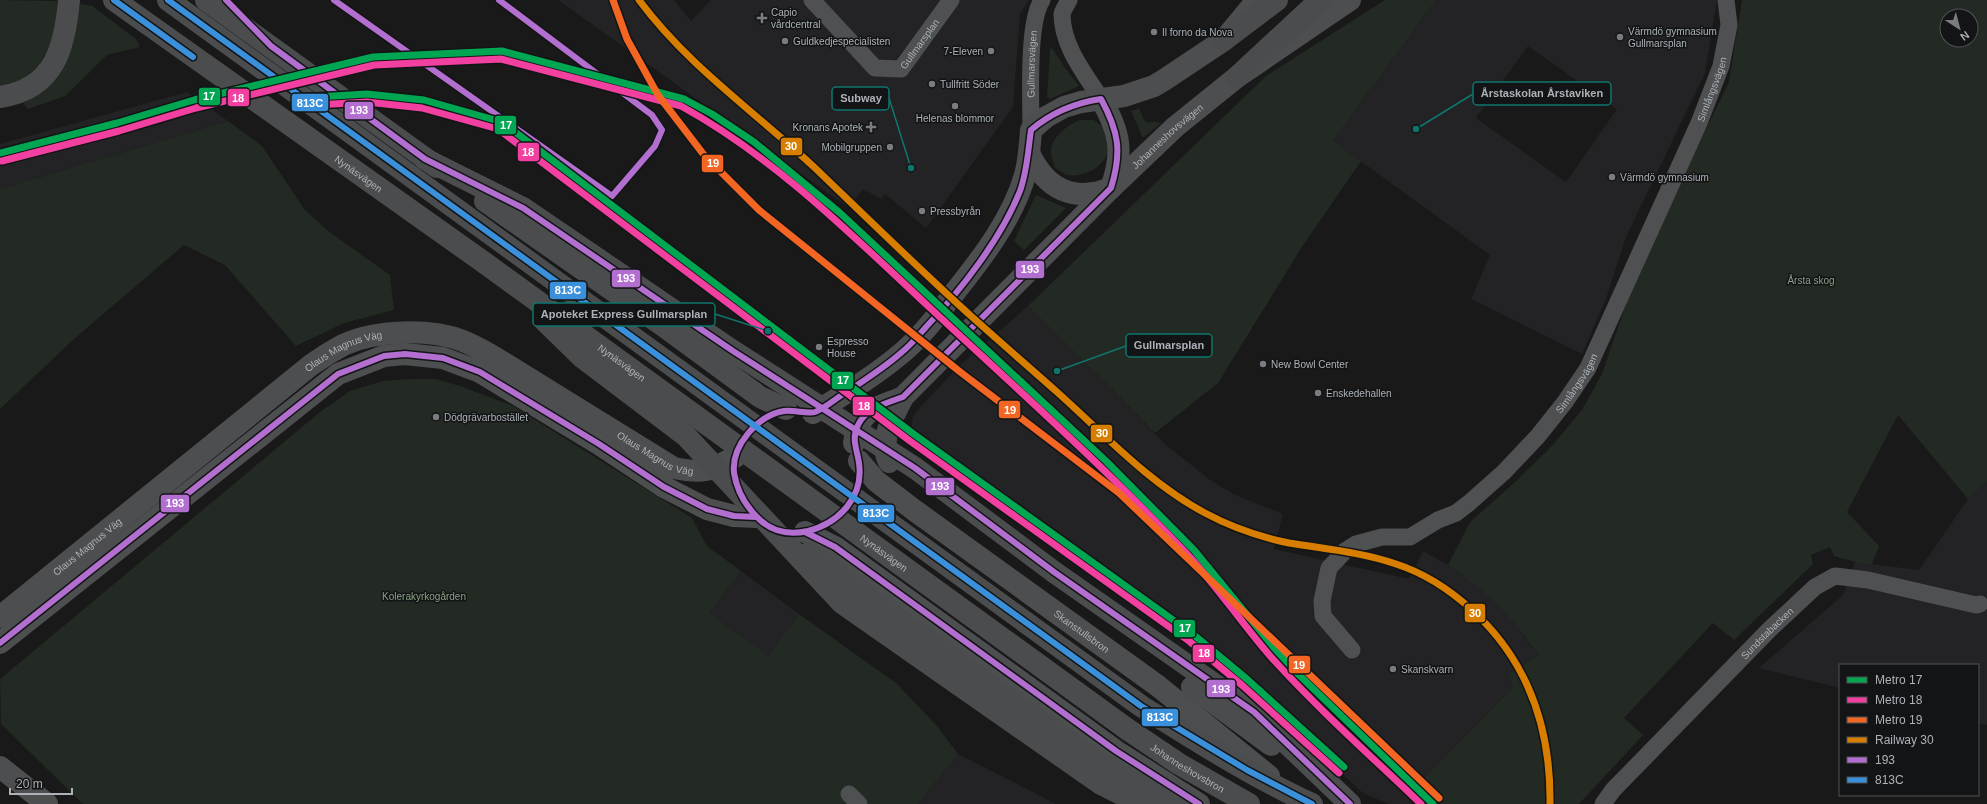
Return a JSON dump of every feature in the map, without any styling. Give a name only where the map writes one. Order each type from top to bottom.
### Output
[{"type":"highway","points":[[0,97],[16,95],[31,87],[44,77],[58,55],[66,30],[69,0]]},
{"type":"highway","name":"Nynäsvägen","points":[[114,0],[482,261],[1127,729]]},
{"type":"highway","points":[[168,0],[1141,706],[1209,748],[1291,794],[1312,804]]},
{"type":"highway","points":[[206,0],[425,159],[662,325],[760,397],[786,409]]},
{"type":"highway","points":[[1224,40],[1277,0]]},
{"type":"highway","points":[[1237,77],[1320,0]]},
{"type":"highway","points":[[425,159],[523,208],[733,351],[914,468],[1054,572],[1254,712],[1350,804]]},
{"type":"highway","points":[[482,261],[583,358],[686,436],[842,603],[1101,784],[1141,804]]},
{"type":"highway","points":[[904,397],[890,421],[886,441],[887,458],[897,472],[1281,752],[1365,804]]},
{"type":"highway","points":[[781,532],[976,676],[1090,756],[1175,804]]},
{"type":"highway","name":"Johanneshovsbron","points":[[1127,729],[1179,764],[1249,804]]},
{"type":"main road","points":[[813,413],[873,375],[904,351],[923,332],[982,258],[995,238],[1019,193],[1025,175],[1031,130],[1046,117],[1064,107],[1081,102],[1124,96],[1154,86],[1224,40],[1257,0]]},
{"type":"main road","name":"Johanneshovsvägen","points":[[856,452],[859,422],[865,415],[904,397],[1110,188],[1175,127],[1237,77],[1350,0]]},
{"type":"main road","points":[[1029,153],[1040,173],[1055,186],[1064,191],[1088,195],[1110,188],[1119,158],[1118,135],[1112,118],[1100,99]]},
{"type":"main road","name":"Olaus Magnus Väg","points":[[0,617],[311,365],[343,345],[369,337],[402,332],[437,335],[463,341],[491,355],[604,436],[664,487],[707,509],[734,516],[756,517]]},
{"type":"main road","name":"Olaus Magnus Väg","points":[[0,643],[338,374],[384,356],[405,354],[443,358],[480,372],[604,436],[674,468],[695,472],[712,468],[735,457]]},
{"type":"main road","points":[[786,409],[813,413],[834,424],[856,452],[857,488],[848,506],[840,515],[829,522],[805,532],[781,532],[767,526],[756,517],[747,506],[735,480],[735,457],[742,443],[762,421],[786,409]]},
{"type":"main road","name":"Skanstullsbron","points":[[856,452],[876,481],[1158,686],[1304,804]]},
{"type":"main road","points":[[805,532],[835,547],[1116,751],[1199,804]]},
{"type":"main road","points":[[0,767],[47,804]]},
{"type":"street","name":"Gullmarsplan","points":[[812,0],[875,68],[901,69],[951,0]]},
{"type":"street","name":"Simlångsvägen","points":[[1352,650],[1323,616],[1322,601],[1329,568],[1345,551],[1356,544],[1382,537],[1410,537],[1438,520],[1456,513],[1469,503],[1504,472],[1538,436],[1565,402],[1588,368],[1699,123],[1721,66],[1729,25],[1726,0]]},
{"type":"street","points":[[1035,2],[1066,6],[1067,37],[1074,59],[1100,99]]},
{"type":"street","name":"Gullmarsvägen","points":[[1031,130],[1031,76],[1035,2]]},
{"type":"street","name":"Sundstabacken","points":[[1603,804],[1613,790],[1769,630],[1815,588],[1835,576],[1868,580],[1976,605],[1980,604]]},
{"type":"shaded area","points":[[558,0],[674,0],[691,21],[711,0],[1029,0],[1020,14],[1013,107],[926,228],[885,194],[881,199],[863,189],[849,208]]},
{"type":"shaded area","points":[[1436,0],[1717,0],[1705,73],[1626,237],[1606,299],[1582,354],[1471,299],[1490,255],[1333,141]],"holes":[[[1528,46],[1617,109],[1566,182],[1476,118]]]},
{"type":"shaded area","points":[[187,92],[228,121],[0,189],[0,144]]},
{"type":"shaded area","points":[[1028,306],[1165,444],[1210,480],[1235,495],[1283,514],[1274,549],[1409,579],[1423,551],[1448,565],[1471,581],[1494,600],[1511,618],[1538,656],[1510,673],[1512,688],[1421,781],[1445,804],[1388,804],[1363,793],[1265,702],[1139,602],[1043,536],[910,439],[913,416],[923,404],[959,366]]},
{"type":"shaded area","points":[[1987,482],[1987,725],[1979,723],[1979,664],[1839,664],[1839,688],[1759,668],[1843,595],[1855,562],[1919,570],[1968,499]]},
{"type":"shaded area","points":[[741,571],[799,614],[768,657],[710,613]]},
{"type":"shaded area","points":[[958,754],[1056,804],[918,804]]},
{"type":"green space","points":[[0,0],[57,1],[57,19],[48,50],[36,67],[20,80],[11,84],[0,86]]},
{"type":"green space","points":[[1385,0],[1436,0],[1333,141],[1361,161],[1302,247],[1218,383],[1155,433],[1028,306],[1266,76]]},
{"type":"green space","name":"Årsta skog","points":[[1742,0],[1987,0],[1987,482],[1968,499],[1898,415],[1847,512],[1879,546],[1872,564],[1863,564],[1834,556],[1830,547],[1811,555],[1813,564],[1734,640],[1713,623],[1624,718],[1643,735],[1579,804],[1445,804],[1421,781],[1512,688],[1510,673],[1538,656],[1509,616],[1487,595],[1448,565],[1470,522],[1513,484],[1551,447],[1582,410],[1602,374],[1639,266],[1729,82]]},
{"type":"green space","points":[[80,4],[92,6],[136,39],[140,47],[107,55],[65,96],[28,109],[23,103],[49,84],[65,62],[75,36]]},
{"type":"green space","points":[[1052,48],[1079,86],[1050,99],[1047,97],[1050,49]]},
{"type":"green space","points":[[1139,108],[1146,122],[1161,123],[1143,138],[1131,111]]},
{"type":"green space","points":[[1079,120],[1093,120],[1104,127],[1109,142],[1109,150],[1102,162],[1096,168],[1083,174],[1068,175],[1055,168],[1051,154],[1052,147],[1060,133]]},
{"type":"green space","points":[[228,121],[262,146],[305,210],[328,231],[390,275],[394,310],[344,323],[296,346],[225,265],[184,245],[75,338],[0,409],[0,189]]},
{"type":"green space","points":[[1036,195],[1066,208],[1024,250],[1014,241]]},
{"type":"green space","name":"Kolerakyrkogården","points":[[435,379],[460,386],[513,406],[692,518],[707,546],[741,571],[710,613],[768,656],[799,614],[896,683],[937,726],[958,754],[918,804],[83,804],[1,724],[0,679],[320,412],[350,391],[383,381]]},
{"type":"metro line","name":"19","points":[[613,0],[627,39],[658,95],[704,155],[759,210],[959,371],[1119,493],[1439,798]]},
{"type":"metro line","name":"17","points":[[0,153],[117,123],[194,100],[373,57],[502,51],[684,99],[712,114],[754,142],[840,213],[1106,461],[1194,550],[1275,649],[1298,674],[1433,804]]},
{"type":"metro line","name":"18","points":[[2,161],[119,131],[196,108],[374,65],[501,59],[681,106],[715,126],[748,149],[810,198],[841,225],[1059,428],[1124,490],[1187,554],[1209,579],[1260,644],[1289,676],[1326,714],[1421,804]]},
{"type":"metro line","name":"17","points":[[299,98],[367,94],[424,100],[502,122],[915,435],[1194,635],[1248,680],[1344,767]]},
{"type":"metro line","name":"18","points":[[299,106],[367,102],[422,108],[498,129],[910,441],[1189,641],[1243,686],[1339,773]]},
{"type":"rail line","name":"30","points":[[639,0],[678,46],[700,67],[814,167],[971,316],[1146,473],[1165,487],[1205,513],[1225,523],[1257,535],[1289,543],[1370,556],[1417,572],[1455,596],[1472,610],[1492,630],[1508,652],[1522,674],[1533,698],[1541,723],[1546,749],[1550,804]]},
{"type":"transit line","name":"813C","points":[[114,0],[193,57]]},
{"type":"transit line","name":"813C","points":[[168,0],[1141,706],[1247,770],[1312,804]]},
{"type":"transit line","name":"193","points":[[226,0],[271,46],[425,159],[523,208],[733,351],[915,468],[1054,572],[1254,712],[1350,804]]},
{"type":"transit line","name":"193","points":[[334,0],[612,196],[655,146],[662,130],[652,115],[499,0]]},
{"type":"transit line","name":"193","points":[[1101,99],[1112,122],[1117,142],[1117,164],[1111,188],[903,397],[884,404],[866,414],[858,425],[855,435],[860,475],[858,487],[847,507],[839,515],[830,522],[819,527],[808,531],[795,533],[782,532],[771,528],[760,520],[743,499],[735,480],[734,473],[734,463],[737,452],[748,433],[756,425],[774,414],[784,411],[815,412],[819,410],[874,374],[909,346],[953,297],[979,263],[1002,227],[1020,191],[1027,161],[1031,130],[1047,118],[1064,109],[1101,99]]},
{"type":"transit line","name":"193","points":[[0,643],[338,374],[384,356],[405,354],[443,358],[480,372],[599,444],[664,487],[707,509],[734,516],[756,517]]},
{"type":"transit line","name":"193","points":[[805,532],[835,547],[1116,751],[1199,804]]},
{"type":"place","name":"Capio vårdcentral","points":[[762,18]]},
{"type":"place","name":"Il forno da Nova","points":[[1154,32]]},
{"type":"place","name":"Värmdö gymnasium Gullmarsplan","points":[[1620,37]]},
{"type":"place","name":"Guldkedjespecialisten","points":[[785,41]]},
{"type":"place","name":"7-Eleven","points":[[991,51]]},
{"type":"place","name":"Tullfritt Söder","points":[[932,84]]},
{"type":"place","name":"Helenas blommor","points":[[955,106]]},
{"type":"place","name":"Kronans Apotek","points":[[871,127]]},
{"type":"place","name":"Årstaskolan Årstaviken","points":[[1416,129]]},
{"type":"place","name":"Mobilgruppen","points":[[890,147]]},
{"type":"place","name":"Subway","points":[[911,168]]},
{"type":"place","name":"Värmdö gymnasium","points":[[1612,177]]},
{"type":"place","name":"Pressbyrån","points":[[922,211]]},
{"type":"place","name":"Apoteket Express Gullmarsplan","points":[[768,331]]},
{"type":"place","name":"Espresso House","points":[[819,347]]},
{"type":"place","name":"New Bowl Center","points":[[1263,364]]},
{"type":"place","name":"Gullmarsplan","points":[[1057,371]]},
{"type":"place","name":"Enskedehallen","points":[[1318,393]]},
{"type":"place","name":"Dödgrävarbostället","points":[[436,417]]},
{"type":"place","name":"Skanskvarn","points":[[1393,669]]}]
